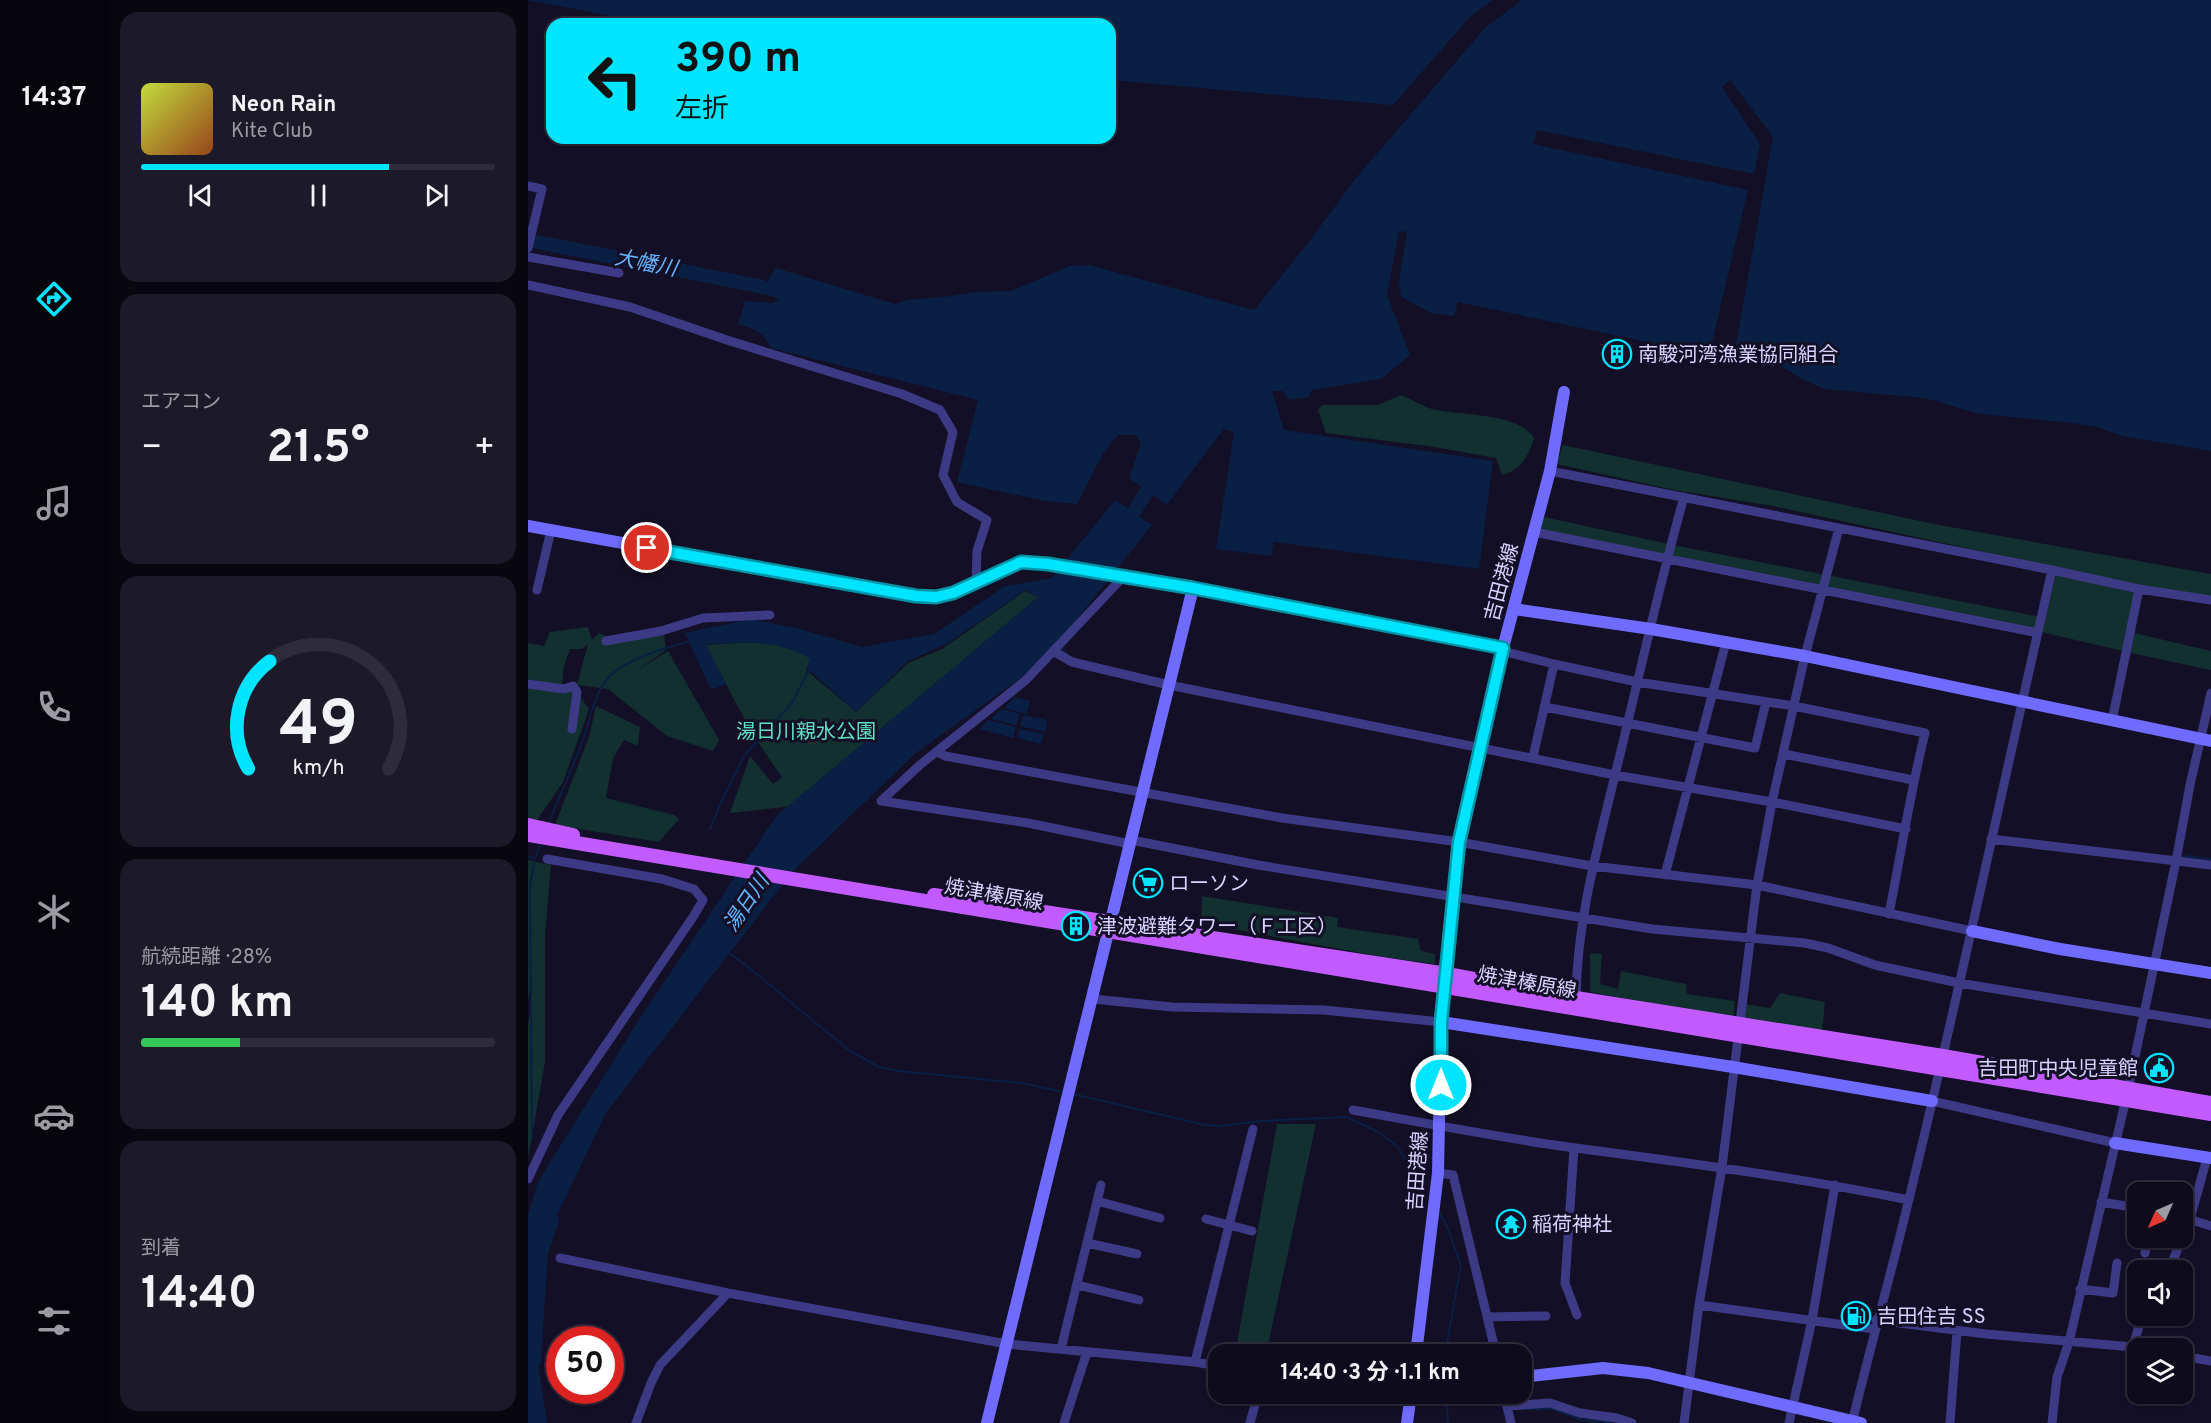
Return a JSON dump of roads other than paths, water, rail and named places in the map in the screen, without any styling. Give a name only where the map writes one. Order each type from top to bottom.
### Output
[{"type":"main road","name":"焼津榛原線","points":[[528,829],[680,862],[801,881],[962,898],[1109,927],[1737,1031],[1941,1062],[2126,1095],[2211,1114]]},
{"type":"main road","name":"焼津榛原線","points":[[1446,981],[1576,998],[1737,1031]]},
{"type":"main road","name":"焼津榛原線","points":[[2126,1095],[2211,1103]]},
{"type":"street","points":[[528,186],[542,189],[528,248]]},
{"type":"street","points":[[528,257],[619,273]]},
{"type":"street","points":[[528,285],[630,307],[730,341],[902,394],[940,410],[953,432],[943,475],[957,502],[987,520],[977,551],[976,582]]},
{"type":"street","name":"吉田港線","points":[[1417,1344],[1438,1173],[1441,1022],[1459,842],[1502,650],[1550,471],[1564,392]]},
{"type":"street","points":[[1550,471],[2139,589],[2211,600]]},
{"type":"street","points":[[1576,998],[1576,964],[1592,866],[1684,497]]},
{"type":"street","points":[[528,526],[916,596],[936,597],[953,593],[1021,562],[1048,564],[1193,588],[1502,650],[1637,682],[1794,706],[1925,733],[1913,780],[1889,914]]},
{"type":"street","points":[[1684,1423],[1699,1305],[1722,1167],[1737,1031],[1757,885],[1772,802],[1805,656],[1839,528]]},
{"type":"street","points":[[537,590],[551,530]]},
{"type":"street","points":[[1534,532],[2038,633]]},
{"type":"street","points":[[1532,1375],[1603,1368],[1648,1373],[1855,1422],[1875,1325],[1909,1200],[1972,932],[2052,570]]},
{"type":"street","points":[[1122,577],[1026,680],[881,801],[1028,823],[1258,865],[1652,929],[1749,937],[1828,948],[1875,965],[1959,983],[2211,1024]]},
{"type":"street","points":[[987,1423],[1193,588]]},
{"type":"street","points":[[2112,721],[2139,589]]},
{"type":"street","points":[[1514,609],[1651,629],[1805,656],[2205,740]]},
{"type":"street","points":[[606,641],[661,631],[704,618],[770,615]]},
{"type":"street","points":[[1665,874],[1726,642]]},
{"type":"street","points":[[1053,651],[1072,662],[1169,685],[1615,775],[1772,802],[1906,829]]},
{"type":"street","points":[[1533,757],[1554,664]]},
{"type":"street","points":[[528,684],[564,689],[573,686],[577,692],[572,729]]},
{"type":"street","points":[[2052,1423],[2057,1377],[2069,1342],[2126,1095],[2176,861],[2205,740],[2211,693]]},
{"type":"street","points":[[1545,707],[1755,748],[1766,702]]},
{"type":"street","points":[[937,752],[945,756],[1282,818],[1459,842],[1592,866],[1757,885],[1972,932],[2060,949],[2211,973]]},
{"type":"street","points":[[1784,754],[1913,780]]},
{"type":"street","points":[[1991,839],[2211,865]]},
{"type":"street","points":[[528,1178],[558,1115],[625,1019],[703,900],[694,889],[662,879],[547,860]]},
{"type":"street","points":[[1093,999],[1172,1007],[1324,1010],[1441,1022],[1733,1067],[1932,1101],[2115,1143],[2209,1158],[2193,1200]]},
{"type":"street","points":[[1353,1110],[1574,1148],[1722,1167],[1835,1185],[1909,1200]]},
{"type":"street","points":[[1195,1362],[1253,1129]]},
{"type":"street","points":[[1574,1148],[1565,1283],[1577,1315]]},
{"type":"street","points":[[1438,1173],[1453,1175],[1494,1344]]},
{"type":"street","points":[[1061,1349],[1101,1185]]},
{"type":"street","points":[[1789,1423],[1812,1320],[1835,1185]]},
{"type":"street","points":[[1096,1202],[1160,1218]]},
{"type":"street","points":[[2101,1202],[2127,1206]]},
{"type":"street","points":[[1206,1218],[1252,1231]]},
{"type":"street","points":[[2193,1220],[2211,1226]]},
{"type":"street","points":[[1087,1243],[1137,1254]]},
{"type":"street","points":[[2145,1253],[2146,1248]]},
{"type":"street","points":[[560,1258],[728,1293],[1007,1344],[1208,1364]]},
{"type":"street","points":[[2080,1289],[2113,1293],[2117,1263]]},
{"type":"street","points":[[1078,1285],[1139,1300]]},
{"type":"street","points":[[636,1423],[660,1365],[728,1293]]},
{"type":"street","points":[[1699,1305],[1812,1320],[2127,1346]]},
{"type":"street","points":[[1487,1317],[1546,1316]]},
{"type":"street","points":[[1950,1423],[1957,1331]]},
{"type":"street","points":[[1064,1423],[1087,1352]]},
{"type":"street","points":[[2193,1358],[2211,1362]]},
{"type":"street","points":[[1511,1423],[1507,1406],[1550,1403],[1580,1413],[1617,1418],[1632,1423]]},
{"type":"street","points":[[1251,1423],[1256,1404]]},
{"type":"street","points":[[1407,1423],[1410,1404]]},
{"type":"water","points":[[528,0],[1493,0],[1470,17],[1393,105],[1116,81],[1116,18],[622,18]]},
{"type":"water","points":[[1522,0],[2211,0],[2211,451],[2122,436],[2097,427],[2073,423],[1980,414],[1925,398],[1824,389],[1800,378],[1756,351],[1735,350],[1773,137],[1730,80],[1722,87],[1760,144],[1754,174],[1537,130],[1533,144],[1748,190],[1709,355],[1458,302],[1454,316],[1431,313],[1401,297],[1399,280],[1407,232],[1399,231],[1387,295],[1410,355],[1381,379],[1312,390],[1309,397],[1288,400],[1283,391],[1272,391],[1284,430],[1493,461],[1479,569],[1274,542],[1271,556],[1216,549],[1234,432],[1224,429],[1167,505],[1129,478],[1141,443],[1135,435],[1118,435],[1103,454],[1077,504],[1045,501],[957,482],[978,400],[771,348],[758,332],[738,324],[745,301],[773,303],[779,299],[761,292],[776,268],[895,304],[908,300],[974,292],[1011,291],[1070,266],[1089,265],[1254,310],[1356,178],[1485,28]]},
{"type":"water","points":[[1115,500],[1152,525],[1043,662],[916,753],[793,871],[606,1113],[533,1265],[535,1343],[547,1423],[528,1423],[528,1215],[538,1182],[640,1018],[777,815],[1038,597],[1026,590],[948,643],[908,661],[856,712],[807,668],[810,659],[786,648],[760,643],[706,645],[726,684],[711,690],[685,633],[751,619],[800,629],[862,647],[934,634],[1005,586],[1052,578]]},
{"type":"water","points":[[1015,697],[1030,701],[1026,714],[1004,708]]},
{"type":"water","points":[[1001,709],[1020,714],[1016,725],[991,719]]},
{"type":"water","points":[[1023,715],[1047,720],[1045,732],[1020,726]]},
{"type":"water","points":[[988,720],[1016,727],[1013,738],[979,729]]},
{"type":"water","points":[[1020,729],[1044,734],[1041,744],[1017,738]]},
{"type":"waterway","name":"大幡川","points":[[528,240],[763,287]]},
{"type":"waterway","name":"湯日川","points":[[1121,526],[1147,491]]},
{"type":"waterway","points":[[548,825],[604,683],[626,664],[660,650],[692,641]]},
{"type":"waterway","points":[[1062,649],[1069,656]]},
{"type":"waterway","points":[[710,829],[744,756],[792,703],[810,668]]},
{"type":"waterway","points":[[532,1138],[530,885],[535,858],[541,842]]},
{"type":"waterway","points":[[2184,856],[2211,859]]},
{"type":"waterway","points":[[528,857],[535,858]]},
{"type":"waterway","points":[[727,952],[850,1051],[879,1067],[1021,1083],[1064,1092]]},
{"type":"waterway","points":[[1073,1094],[1205,1125],[1220,1126],[1262,1121],[1347,1117],[1378,1132],[1397,1146],[1425,1189]]},
{"type":"waterway","points":[[1440,1214],[1461,1265],[1447,1344]]},
{"type":"waterway","name":"湯日川","points":[[534,1361],[541,1252],[552,1220]]},
{"type":"waterway","points":[[1447,1404],[1448,1423]]},
{"type":"waterway","points":[[1523,1409],[1553,1409],[1582,1420],[1611,1422]]},
{"type":"place","name":"南駿河湾漁業協同組合","points":[[1617,354]]},
{"type":"place","name":"ローソン","points":[[1148,883]]},
{"type":"place","name":"津波避難タワー（Ｆ工区）","points":[[1076,926]]},
{"type":"place","name":"吉田町中央児童館","points":[[2159,1068]]},
{"type":"place","name":"稲荷神社","points":[[1511,1224]]},
{"type":"place","name":"吉田住吉 SS","points":[[1856,1316]]},
{"type":"park label","name":"湯日川親水公園","points":[[806,731]]}]
